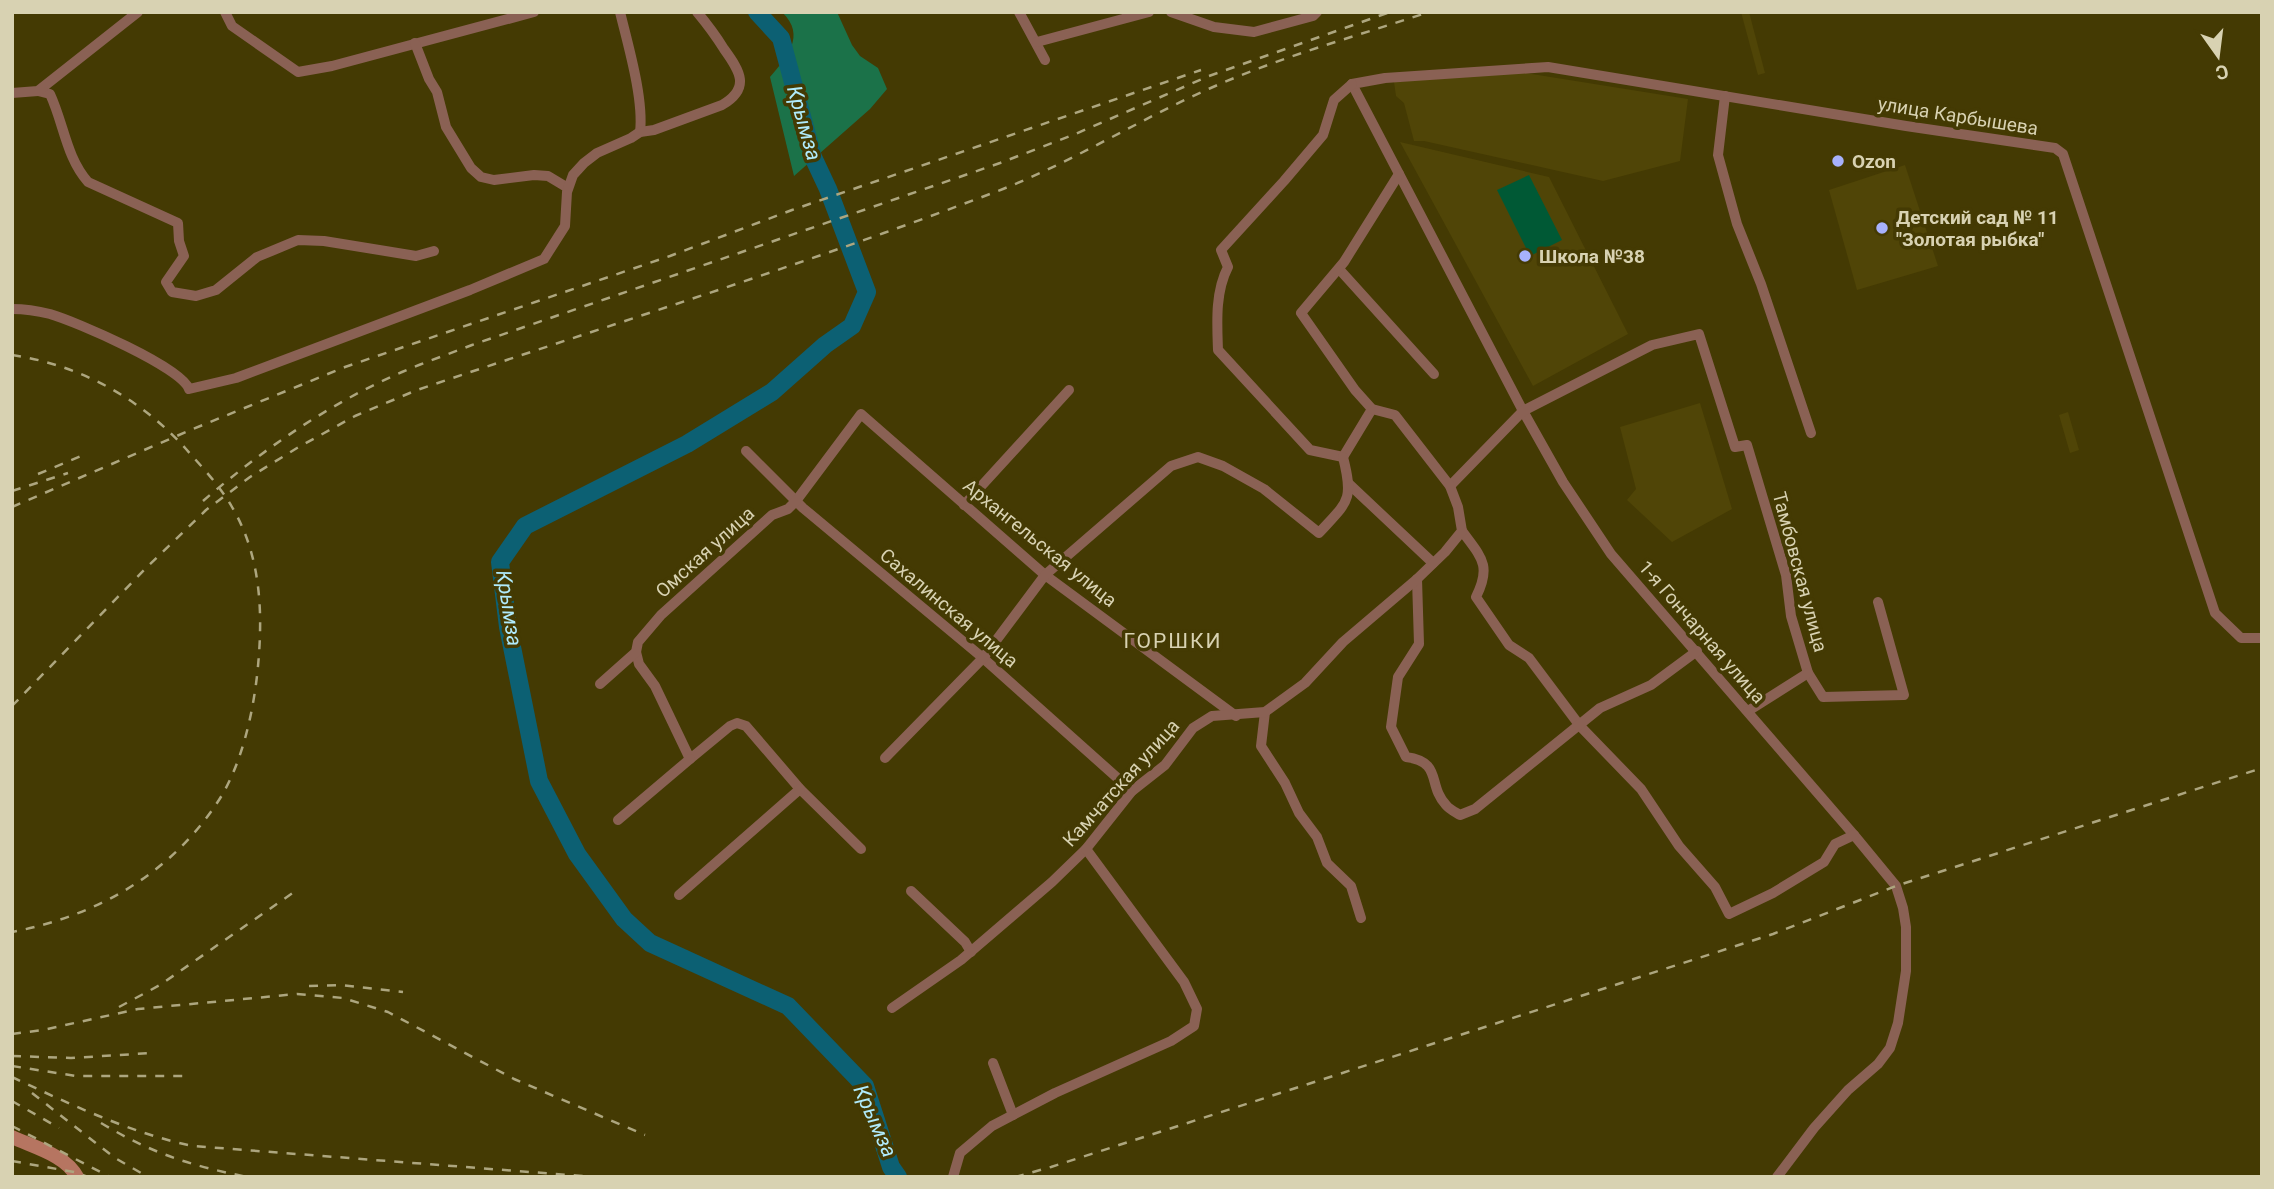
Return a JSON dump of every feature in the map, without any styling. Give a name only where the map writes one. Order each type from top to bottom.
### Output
[{"type":"street","points":[[38,91],[138,12]]},
{"type":"street","points":[[225,12],[232,26],[298,72],[332,66],[534,12]]},
{"type":"street","points":[[620,12],[634,75],[640,132]]},
{"type":"street","points":[[12,309],[52,315],[121,344],[170,369],[187,382],[190,389],[236,378],[470,290],[544,259],[565,226],[568,188],[573,174],[584,163],[597,153],[640,132],[654,130],[722,105],[738,92],[740,75],[735,64],[697,12]]},
{"type":"street","points":[[1019,12],[1045,60]]},
{"type":"street","points":[[1037,42],[1149,12]]},
{"type":"street","points":[[1171,12],[1214,27],[1254,32],[1313,16],[1317,12]]},
{"type":"street","points":[[415,43],[437,92],[446,127],[471,168],[481,177],[494,180],[548,176],[568,188]]},
{"type":"street","name":"улица Карбышева","points":[[1352,84],[1385,78],[1548,67],[2055,148],[2063,154],[2215,613],[2241,638],[2262,638]]},
{"type":"street","points":[[1342,457],[1310,450],[1218,350],[1217,324],[1220,281],[1228,267],[1221,250],[1323,135],[1334,100],[1352,84]]},
{"type":"street","name":"1-я Гончарная улица","points":[[1352,84],[1523,411],[1563,482],[1611,554],[1748,710],[1896,886],[1906,928],[1906,971],[1898,1023],[1890,1048],[1878,1064],[1848,1090],[1814,1128],[1777,1177]]},
{"type":"street","points":[[12,91],[50,94],[57,108],[71,158],[78,171],[89,182],[178,223],[179,241],[184,256],[166,282],[172,292],[196,296],[216,290],[257,257],[298,240],[324,241],[416,256],[434,251]]},
{"type":"street","points":[[1725,96],[1718,155],[1737,224],[1761,284],[1811,433]]},
{"type":"street","points":[[1399,174],[1339,269],[1301,313],[1372,409],[1395,415],[1451,486],[1462,531],[1485,568],[1485,580],[1476,597],[1509,645],[1529,658],[1580,726],[1642,789],[1679,846],[1715,887],[1729,914],[1773,893],[1824,862],[1835,844],[1854,835]]},
{"type":"street","points":[[1339,269],[1434,373]]},
{"type":"street","name":"Тамбовская улица","points":[[1523,411],[1652,345],[1699,334],[1735,447],[1747,445],[1786,575],[1791,616],[1808,673]]},
{"type":"street","points":[[964,505],[1069,390]]},
{"type":"street","points":[[886,758],[983,658],[1045,575],[1171,466],[1198,457],[1223,466],[1264,489],[1319,533],[1345,504],[1349,484],[1342,457],[1372,409]]},
{"type":"street","points":[[1451,486],[1523,411]]},
{"type":"street","name":"Архангельская улица","points":[[861,414],[1045,575],[1236,716]]},
{"type":"street","name":"Омская улица","points":[[600,684],[636,652],[638,642],[661,615],[772,515],[788,509],[796,501],[861,414]]},
{"type":"street","name":"Сахалинская улица","points":[[746,451],[796,501],[983,658],[1132,791]]},
{"type":"street","points":[[1349,484],[1433,563]]},
{"type":"street","name":"Камчатская улица","points":[[892,1008],[971,952],[1052,882],[1086,849],[1132,791],[1165,765],[1194,727],[1212,716],[1265,712],[1305,683],[1343,642],[1417,579],[1462,531]]},
{"type":"street","points":[[1417,579],[1419,644],[1398,677],[1391,727],[1406,757],[1420,759],[1432,769],[1445,804],[1460,816],[1475,808],[1600,708],[1651,685],[1697,651]]},
{"type":"street","points":[[1748,710],[1808,673],[1824,696],[1905,695],[1878,602]]},
{"type":"street","points":[[636,652],[639,664],[655,686],[690,759]]},
{"type":"street","points":[[1265,712],[1261,746],[1285,783],[1299,813],[1317,837],[1327,863],[1351,886],[1361,918]]},
{"type":"street","points":[[618,820],[737,723],[746,726],[800,789],[861,849]]},
{"type":"street","points":[[679,895],[800,789]]},
{"type":"street","points":[[953,1177],[960,1153],[992,1126],[1055,1093],[1171,1041],[1194,1026],[1197,1009],[1184,982],[1086,849]]},
{"type":"street","points":[[911,891],[965,942],[971,952]]},
{"type":"street","points":[[993,1063],[1013,1115]]},
{"type":"street","points":[[12,1137],[69,1166],[76,1177]]},
{"type":"shaded area","points":[[1741,12],[1749,12],[1765,73],[1758,75]]},
{"type":"shaded area","points":[[1519,72],[1688,99],[1680,161],[1603,181],[1414,141],[1404,103],[1396,96],[1394,82]]},
{"type":"shaded area","name":"Школа №38","points":[[1400,142],[1549,177],[1628,334],[1533,386]]},
{"type":"shaded area","name":"Детский сад № 11 \"Золотая рыбка\"","points":[[1905,165],[1938,266],[1857,290],[1829,190]]},
{"type":"shaded area","points":[[1700,403],[1732,509],[1672,542],[1627,500],[1636,489],[1620,427]]},
{"type":"shaded area","points":[[2068,412],[2079,450],[2070,453],[2059,415]]},
{"type":"green space","points":[[782,12],[837,12],[852,45],[860,56],[878,68],[887,89],[870,109],[794,176],[770,77],[787,54],[793,38],[793,30]]},
{"type":"green space","points":[[1529,175],[1562,240],[1530,256],[1497,190]]},
{"type":"waterway","name":"Крымза","points":[[757,12],[781,38],[813,157],[867,292],[852,326],[825,345],[772,392],[687,444],[525,526],[500,562],[508,627],[539,781],[577,854],[624,919],[650,943],[788,1006],[865,1086],[891,1167],[898,1177]]},
{"type":"railway","points":[[203,501],[249,464],[323,413],[375,384],[411,368],[1000,163],[1073,135],[1209,76],[1390,12]]},
{"type":"railway","points":[[12,706],[206,510],[250,477],[355,416],[417,390],[784,268],[1003,189],[1239,76],[1429,12]]},
{"type":"railway","points":[[12,507],[345,367],[1201,70]]},
{"type":"railway","points":[[12,355],[61,367],[107,387],[149,414],[186,449],[222,492],[242,526],[254,565],[260,605],[258,666],[245,737],[226,788],[198,829],[153,871],[101,903],[43,925],[12,932]]},
{"type":"railway","points":[[38,474],[86,454]]},
{"type":"railway","points":[[12,491],[68,473]]},
{"type":"railway","points":[[1015,1177],[1773,934],[1896,886],[2262,768]]},
{"type":"railway","points":[[119,1007],[160,985],[297,890]]},
{"type":"railway","points":[[309,986],[341,985],[403,992]]},
{"type":"railway","points":[[12,1034],[43,1030],[138,1009],[297,994],[343,998],[388,1012],[514,1079],[645,1135]]},
{"type":"railway","points":[[12,1056],[71,1058],[151,1053]]},
{"type":"railway","points":[[12,1066],[76,1076],[183,1076]]},
{"type":"railway","points":[[12,1077],[124,1126],[193,1146],[595,1177]]},
{"type":"railway","points":[[32,1093],[115,1158],[148,1177]]},
{"type":"railway","points":[[12,1101],[59,1128]]},
{"type":"railway","points":[[101,1123],[137,1143],[172,1157],[248,1177]]},
{"type":"railway","points":[[12,1126],[110,1177]]},
{"type":"railway","points":[[12,1161],[88,1177]]},
{"type":"place","name":"Ozon","points":[[1838,161]]},
{"type":"place","name":"Детский сад № 11 \"Золотая рыбка\"","points":[[1882,228]]},
{"type":"place","name":"Школа №38","points":[[1525,256]]},
{"type":"district","name":"ГОРШКИ","points":[[1173,641]]}]
